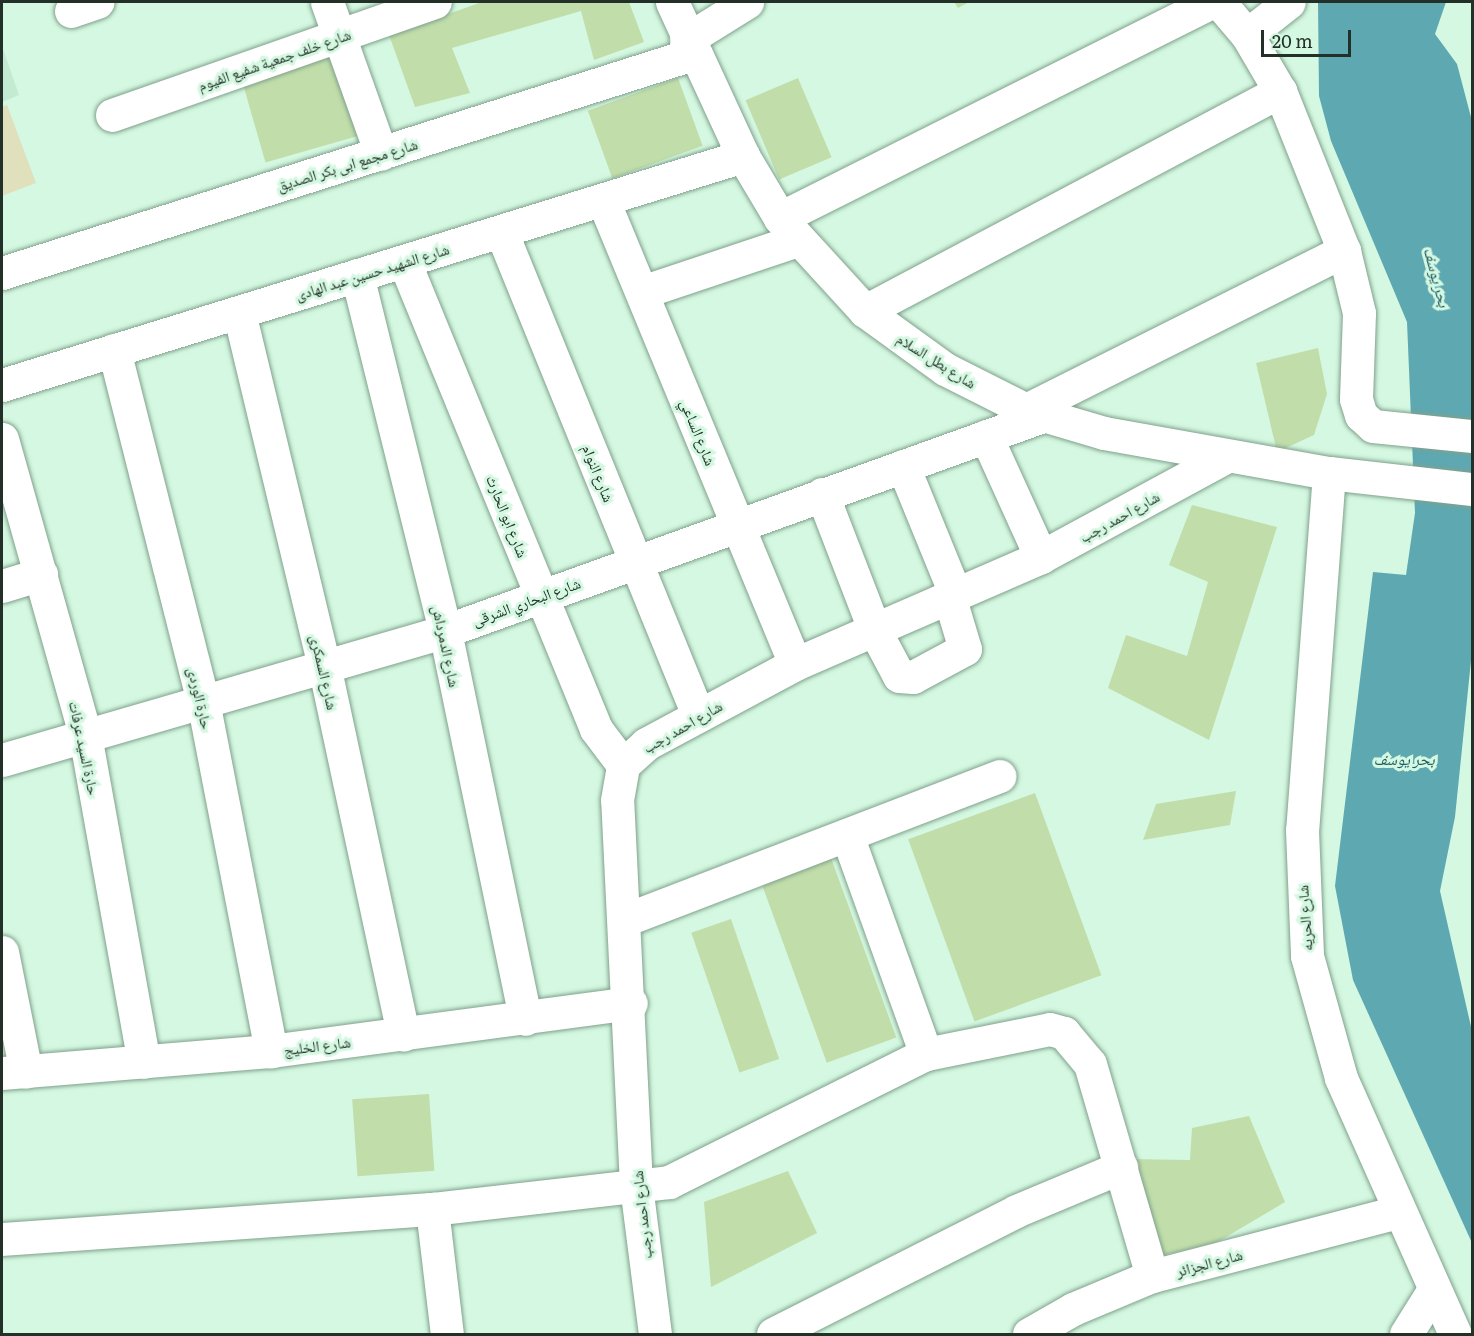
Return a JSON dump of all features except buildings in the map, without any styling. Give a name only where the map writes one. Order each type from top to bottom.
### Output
[{"type":"street","points":[[327,2],[381,154]]},
{"type":"street","name":"شارع خلف جمعية شفيع الفيوم","points":[[112,116],[435,2]]},
{"type":"street","name":"شارع بطل السلام","points":[[672,2],[689,47],[743,156],[789,229],[865,311],[945,369],[1034,413],[1225,457],[1329,473],[1473,489]]},
{"type":"street","name":"شارع مجمع ابى بكر الصديق","points":[[2,273],[381,154],[689,47],[747,2]]},
{"type":"street","points":[[642,292],[789,229],[1210,2]]},
{"type":"street","points":[[1219,2],[1247,35],[1280,91],[1344,251],[1360,324],[1356,399],[1373,426],[1473,436]]},
{"type":"street","points":[[1247,35],[1289,2]]},
{"type":"street","points":[[865,311],[1280,91]]},
{"type":"street","name":"شارع الشهيد حسين عبد الهادى","points":[[2,385],[743,156]]},
{"type":"street","name":"شارع الساعي","points":[[603,200],[795,664]]},
{"type":"street","name":"شارع النوام","points":[[501,231],[698,715]]},
{"type":"street","name":"شارع البحاري الشرقى","points":[[2,760],[445,631],[986,436],[1344,251]]},
{"type":"street","name":"شارع ابو الحارث","points":[[404,261],[596,729],[623,765]]},
{"type":"street","name":"شارع الدمرداش","points":[[357,275],[445,631],[525,1019]]},
{"type":"street","name":"شارع السمكرى","points":[[239,312],[324,665],[403,1035]]},
{"type":"street","name":"حارة الوردى","points":[[114,350],[202,701],[272,1051]]},
{"type":"street","points":[[986,436],[1041,557]]},
{"type":"street","name":"حارة السيد عرفات","points":[[2,440],[85,735],[144,1062]]},
{"type":"street","name":"شارع احمد رجب","points":[[655,1335],[636,1185],[627,919],[617,800],[623,765],[646,744],[795,664],[1041,557],[1225,457]]},
{"type":"street","points":[[822,494],[874,629],[893,670],[913,677],[965,649],[953,597],[903,466]]},
{"type":"street","name":"شارع الحريه","points":[[1329,473],[1302,830],[1301,904],[1320,1018],[1397,1212],[1455,1335]]},
{"type":"street","points":[[2,586],[41,574]]},
{"type":"street","points":[[627,919],[999,776]]},
{"type":"street","points":[[847,835],[926,1054]]},
{"type":"street","points":[[2,952],[14,1072]]},
{"type":"street","name":"شارع الخليج","points":[[14,1072],[272,1051],[525,1019],[631,1003]]},
{"type":"street","points":[[2,1239],[432,1209],[636,1185],[687,1176],[926,1054],[1050,1029],[1064,1033],[1090,1064],[1152,1276]]},
{"type":"street","points":[[772,1335],[1006,1216],[1121,1167]]},
{"type":"street","points":[[432,1209],[447,1335]]},
{"type":"street","name":"شارع الجزائر","points":[[1033,1333],[1152,1276],[1397,1212]]},
{"type":"street","points":[[1406,1335],[1433,1291]]},
{"type":"shaded area","points":[[2,46],[19,95],[2,102]]},
{"type":"shaded area","points":[[7,105],[36,183],[2,196],[2,107]]},
{"type":"water","name":"بحر يوسف","points":[[1318,2],[1446,2],[1435,34],[1457,64],[1472,121],[1472,651],[1455,817],[1440,891],[1472,1031],[1472,1243],[1353,980],[1335,886],[1373,572],[1406,575],[1415,513],[1407,322],[1331,141],[1319,96]]}]
